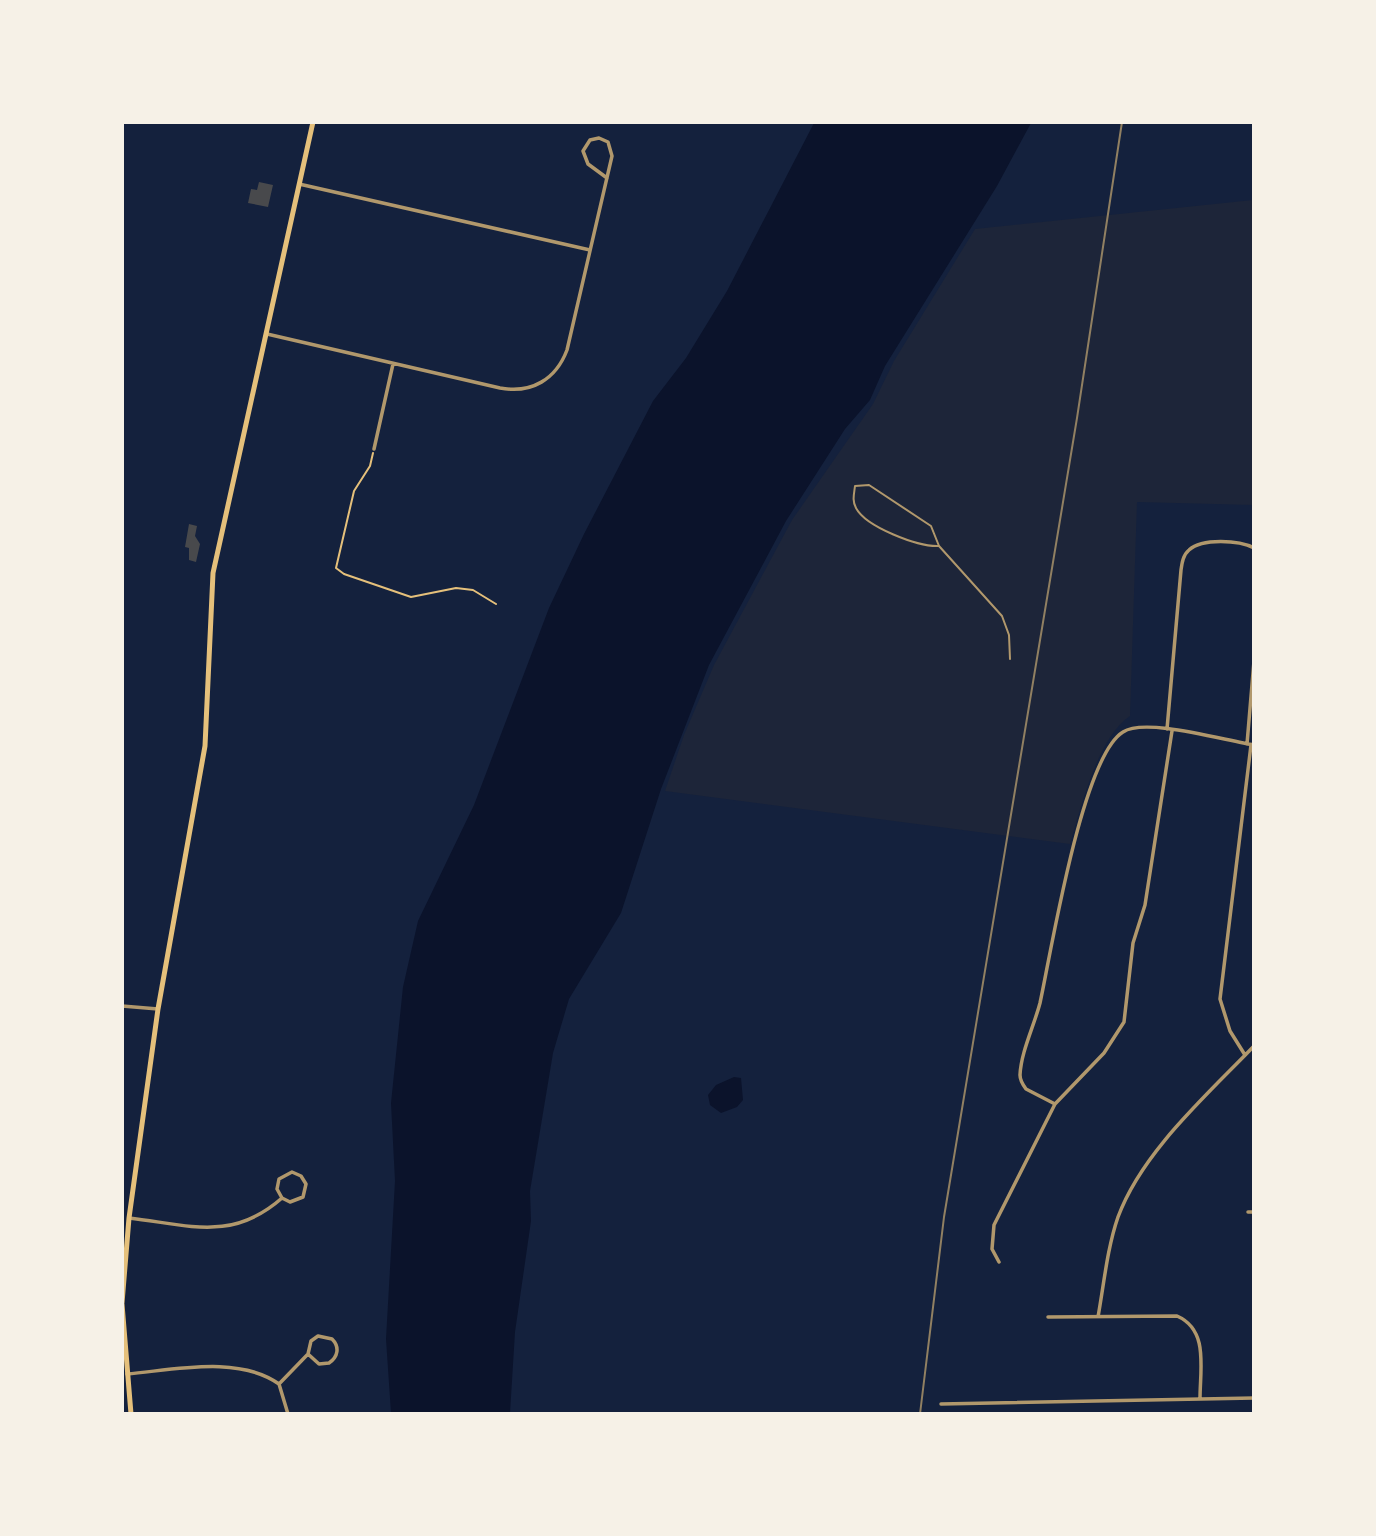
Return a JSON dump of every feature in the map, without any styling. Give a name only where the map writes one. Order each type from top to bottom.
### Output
[{"type":"main road","points":[[131,1413],[122,1304],[130,1218],[158,1010],[205,746],[213,573],[313,122]]},
{"type":"street","points":[[267,334],[510,390],[541,383],[557,369],[567,350],[607,178],[611,146],[604,139],[590,140],[584,147],[585,160],[607,178]]},
{"type":"street","points":[[298,184],[590,250]]},
{"type":"street","points":[[374,449],[393,364]]},
{"type":"street","points":[[999,1262],[992,1248],[994,1226],[1055,1104],[1104,1053],[1124,1022],[1133,943],[1145,905],[1169,730],[1181,570],[1185,554],[1191,548],[1207,543],[1240,544],[1254,548]]},
{"type":"street","points":[[1245,1055],[1230,1031],[1220,999],[1250,745],[1254,661]]},
{"type":"street","points":[[1055,1104],[1026,1089],[1020,1075],[1040,1003],[1055,918],[1072,853],[1113,741],[1134,727],[1169,730],[1250,745]]},
{"type":"street","points":[[122,1006],[158,1010]]},
{"type":"street","points":[[1098,1317],[1114,1233],[1133,1187],[1198,1103],[1254,1046]]},
{"type":"street","points":[[292,1172],[301,1176],[306,1184],[303,1197],[290,1202],[282,1198],[277,1189],[282,1176],[292,1172]]},
{"type":"street","points":[[130,1218],[230,1227],[253,1220],[282,1198]]},
{"type":"street","points":[[1048,1317],[1177,1316],[1189,1322],[1199,1335],[1200,1399]]},
{"type":"street","points":[[279,1384],[308,1354],[311,1341],[318,1336],[328,1336],[337,1347],[336,1356],[329,1363],[319,1364],[308,1354]]},
{"type":"street","points":[[127,1374],[235,1368],[262,1374],[279,1384],[288,1413]]},
{"type":"street","points":[[941,1404],[1254,1398]]},
{"type":"lane","points":[[939,546],[913,544],[861,515],[853,500],[855,486],[869,485],[918,514],[931,526],[939,546],[1002,616],[1009,635],[1010,659]]},
{"type":"path","points":[[374,449],[370,466],[354,491],[336,568],[344,574],[411,597],[457,588],[473,590],[496,604]]},
{"type":"shaded area","points":[[814,123],[1031,123],[997,186],[885,366],[870,400],[845,429],[786,521],[709,665],[661,789],[621,913],[569,999],[553,1053],[530,1191],[531,1221],[515,1332],[510,1413],[391,1413],[386,1339],[395,1181],[391,1103],[403,987],[418,921],[474,805],[549,608],[584,534],[653,401],[686,358],[727,291]]},
{"type":"shaded area","points":[[1253,200],[1253,505],[1137,502],[1130,716],[1119,726],[1100,756],[1085,793],[1070,844],[665,791],[684,735],[714,665],[792,520],[873,404],[894,361],[975,229]]},
{"type":"shaded area","points":[[734,1077],[741,1078],[743,1100],[737,1107],[721,1113],[710,1105],[708,1095],[716,1085]]},
{"type":"building","points":[[259,182],[273,185],[268,207],[248,203],[251,189],[257,190]]},
{"type":"building","points":[[189,524],[197,526],[195,536],[200,544],[196,562],[189,560],[189,548],[185,547]]},
{"type":"railway","points":[[920,1414],[944,1217],[1077,418],[1122,122]]}]
